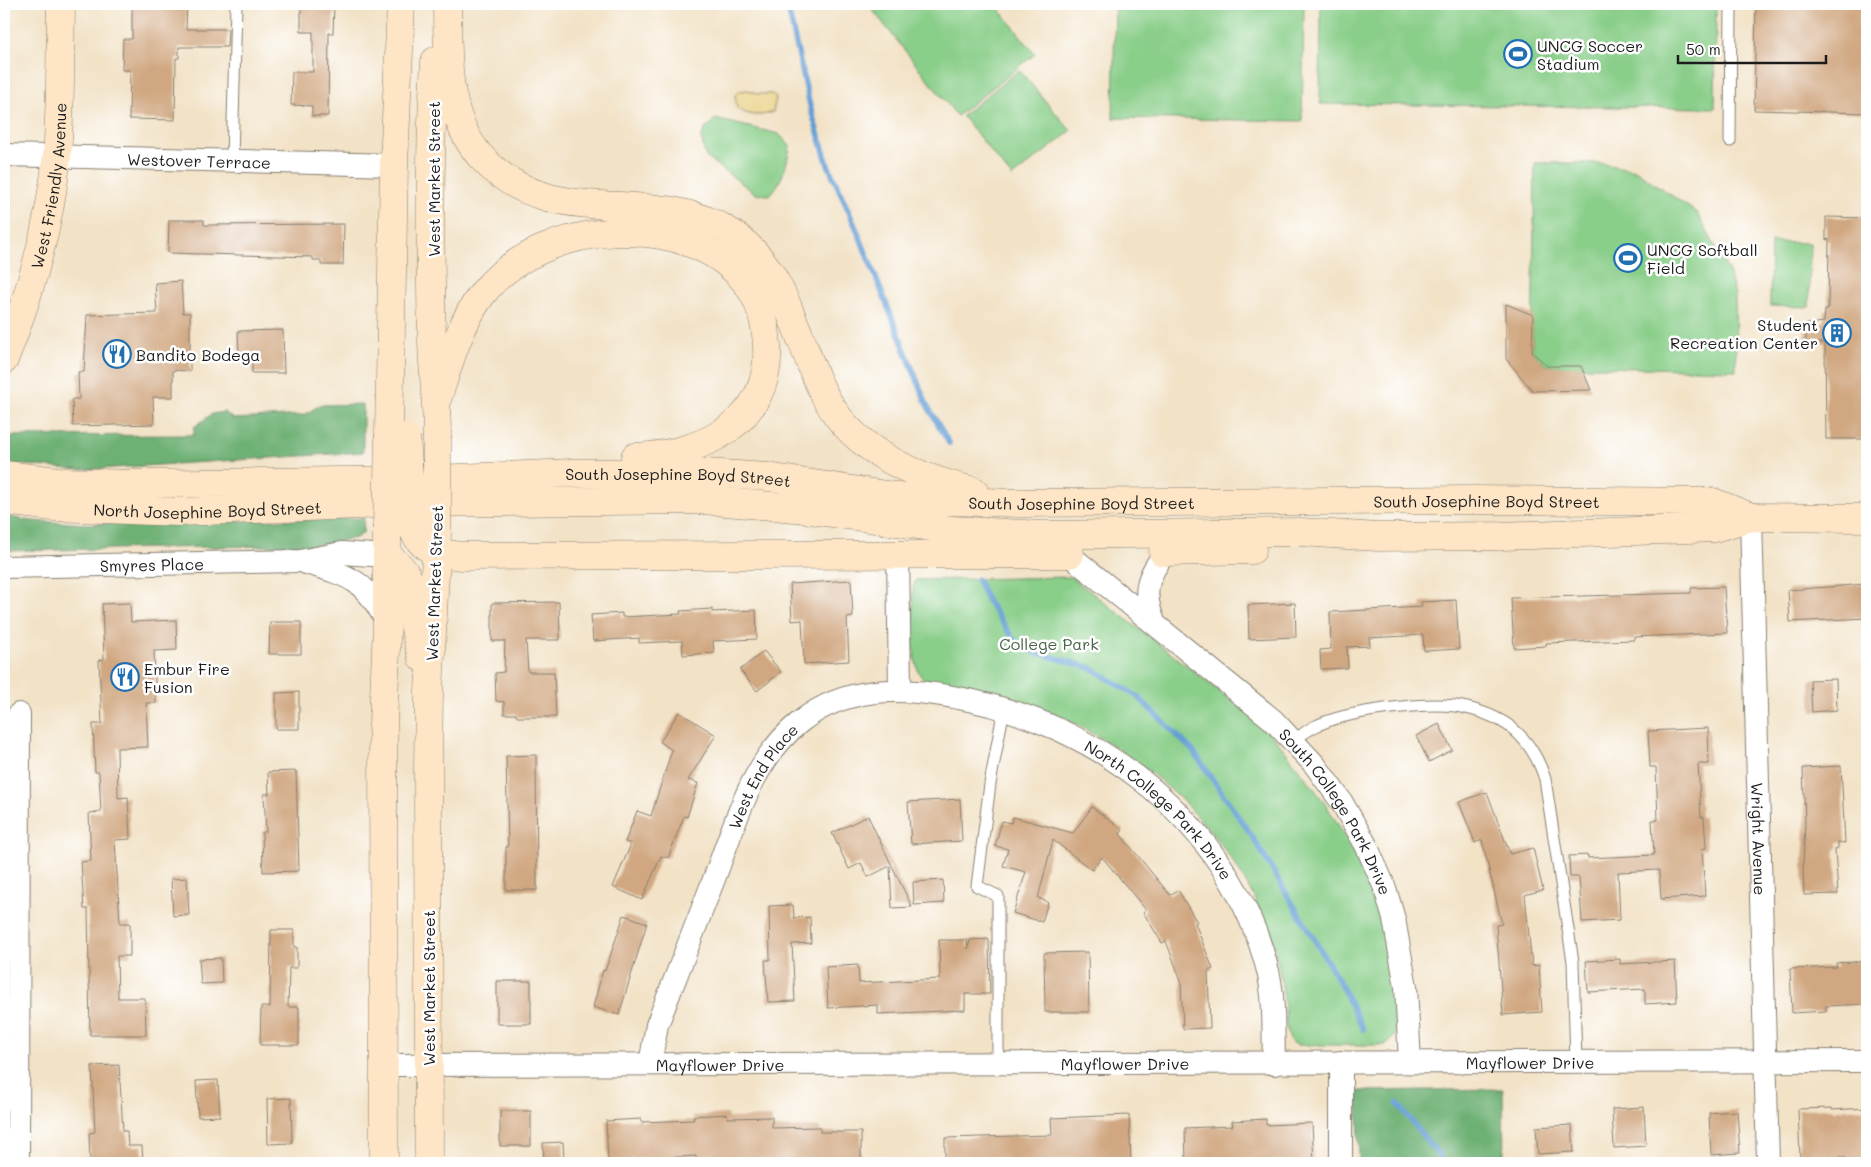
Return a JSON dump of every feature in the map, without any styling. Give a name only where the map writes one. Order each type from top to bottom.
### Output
[{"type":"main road","name":"West Friendly Avenue","points":[[4,360],[20,319],[38,257],[56,157],[61,4]]},
{"type":"main road","name":"West Market Street","points":[[401,4],[394,165],[391,392],[412,526],[429,691],[429,1163]]},
{"type":"main road","name":"West Market Street","points":[[384,1163],[383,725],[388,623],[437,436],[437,400],[432,344],[432,178],[438,4]]},
{"type":"main road","points":[[447,4],[448,66],[454,103],[459,120],[480,156],[497,173],[513,184],[534,194],[558,202],[651,208],[714,224],[733,234],[754,251],[768,270],[782,293],[818,380],[836,414],[862,441],[911,471],[947,485],[1019,503]]},
{"type":"main road","points":[[412,526],[585,459],[654,457],[682,452],[707,442],[730,428],[746,414],[757,400],[765,377],[768,354],[766,330],[758,304],[748,286],[733,269],[697,246],[651,234],[588,235],[558,242],[523,259],[483,293],[456,342],[437,400]]},
{"type":"main road","name":"South Josephine Boyd Street","points":[[412,526],[572,473],[706,473],[768,477],[886,495],[944,501],[1019,503],[1474,500],[1713,502],[1751,517]]},
{"type":"main road","name":"North Josephine Boyd Street","points":[[4,476],[67,482],[132,484],[412,526]]},
{"type":"main road","name":"South Josephine Boyd Street","points":[[412,526],[703,500],[795,508],[912,526],[1043,535],[1301,532],[1378,537],[1502,536],[1714,528],[1751,517],[1867,518]]},
{"type":"main road","name":"North Josephine Boyd Street","points":[[4,501],[54,507],[178,512],[412,526]]},
{"type":"main road","points":[[412,526],[460,556],[1166,552],[1306,549],[1378,537]]},
{"type":"main road","points":[[412,526],[404,571],[412,587],[414,620],[429,691]]},
{"type":"street","name":"Westover Terrace","points":[[4,155],[394,165]]},
{"type":"street","name":"Wright Avenue","points":[[1751,517],[1768,1163]]},
{"type":"street","name":"Smyres Place","points":[[4,567],[300,561],[342,553],[412,526]]},
{"type":"street","points":[[1154,622],[1148,606],[1148,580],[1153,568],[1166,552]]},
{"type":"street","points":[[898,553],[900,690]]},
{"type":"street","name":"South College Park Drive","points":[[1068,554],[1133,609],[1154,622],[1168,636],[1247,698],[1294,740],[1341,801],[1366,845],[1385,888],[1394,919],[1406,987],[1410,1062]]},
{"type":"street","name":"Smyres Place","points":[[300,561],[337,572],[354,580],[368,590],[388,623]]},
{"type":"street","name":"North College Park Drive","points":[[900,690],[972,700],[1040,720],[1100,749],[1138,775],[1178,812],[1205,843],[1244,906],[1258,939],[1268,973],[1272,998],[1274,1064]]},
{"type":"street","name":"West End Place","points":[[650,1064],[657,1025],[758,770],[786,734],[822,707],[857,693],[900,690]]},
{"type":"street","points":[[18,1163],[19,714]]},
{"type":"street","name":"Mayflower Drive","points":[[384,1065],[1274,1064],[1340,1062],[1765,1063],[1867,1061]]},
{"type":"street","points":[[1340,1062],[1341,1163]]},
{"type":"lane","points":[[232,161],[236,4]]},
{"type":"lane","points":[[1730,140],[1731,4]]},
{"type":"lane","points":[[1294,740],[1315,726],[1368,711],[1401,707],[1454,706],[1485,713],[1512,728],[1522,738],[1541,766],[1545,779],[1573,962],[1576,1062]]},
{"type":"lane","points":[[998,1064],[998,896],[977,886],[990,784],[1004,708]]},
{"type":"green space","points":[[876,4],[995,4],[1035,54],[957,116],[871,8]]},
{"type":"green space","points":[[1115,4],[1304,4],[1302,121],[1113,118]]},
{"type":"green space","name":"UNCG Soccer Stadium","points":[[1321,4],[1716,4],[1715,108],[1320,104]]},
{"type":"green space","points":[[1019,70],[1071,131],[1012,177],[962,116]]},
{"type":"green space","points":[[715,119],[779,134],[790,146],[784,172],[770,195],[756,194],[706,157],[701,138],[705,129]]},
{"type":"green space","name":"UNCG Softball Field","points":[[1535,163],[1599,163],[1635,170],[1697,213],[1729,272],[1735,295],[1736,370],[1547,366],[1532,352]]},
{"type":"green space","points":[[4,182],[10,202],[4,238]]},
{"type":"green space","points":[[1771,242],[1810,243],[1809,307],[1770,306]]},
{"type":"green space","points":[[363,404],[363,452],[81,470],[4,463],[4,449],[9,436],[194,435],[194,427],[212,414],[224,412],[234,419],[304,415],[320,405]]},
{"type":"green space","points":[[4,516],[32,521],[89,524],[364,518],[363,533],[356,538],[318,545],[4,551]]},
{"type":"green space","name":"College Park","points":[[1071,577],[1236,704],[1264,728],[1286,752],[1334,818],[1362,869],[1382,925],[1397,1018],[1395,1034],[1384,1045],[1299,1045],[1291,1042],[1287,1032],[1283,994],[1273,944],[1253,895],[1233,861],[1208,829],[1181,799],[1151,773],[1118,749],[1084,728],[1048,711],[1002,696],[924,680],[919,673],[913,636],[913,587],[916,580]]},
{"type":"green space","points":[[1503,1089],[1504,1163],[1359,1163],[1358,1091]]},
{"type":"sand","points":[[748,90],[758,94],[772,94],[776,98],[773,112],[755,115],[737,109],[735,95],[739,91]]},
{"type":"building","points":[[132,4],[187,4],[186,29],[228,29],[227,47],[179,47],[179,58],[176,58],[175,120],[129,119],[130,70],[122,70],[123,39],[132,39]]},
{"type":"building","points":[[301,4],[334,4],[333,33],[329,33],[328,116],[312,116],[312,106],[291,105],[292,72],[313,72],[313,32],[301,32]]},
{"type":"building","points":[[1756,4],[1867,4],[1867,113],[1754,110]]},
{"type":"building","name":"Student Recreation Center","points":[[1826,217],[1867,218],[1867,439],[1826,439],[1825,343],[1806,343],[1806,324],[1824,322],[1825,310],[1828,310],[1829,239],[1826,240]]},
{"type":"building","points":[[169,220],[204,220],[204,225],[344,224],[343,265],[321,265],[321,260],[313,260],[313,257],[168,253]]},
{"type":"building","points":[[181,281],[183,313],[190,313],[190,371],[173,370],[173,397],[153,397],[154,424],[73,426],[72,399],[79,399],[78,372],[84,372],[87,315],[157,313],[155,283]]},
{"type":"building","points":[[1506,304],[1533,315],[1532,352],[1547,366],[1581,366],[1591,390],[1533,391],[1506,359]]},
{"type":"building","points":[[283,330],[284,373],[252,373],[252,353],[239,353],[238,331]]},
{"type":"building","points":[[851,580],[853,617],[847,618],[849,661],[804,664],[802,620],[792,621],[790,584]]},
{"type":"building","points":[[1867,584],[1867,618],[1790,622],[1788,590]]},
{"type":"building","points":[[1724,587],[1727,633],[1634,637],[1634,640],[1546,643],[1546,646],[1514,648],[1511,598],[1691,593],[1691,588]]},
{"type":"building","points":[[1456,600],[1459,649],[1424,651],[1423,635],[1369,638],[1370,646],[1347,647],[1348,668],[1321,669],[1320,650],[1331,649],[1330,612],[1422,607],[1421,602]]},
{"type":"building","points":[[559,602],[560,640],[526,640],[528,672],[554,672],[556,717],[517,717],[516,714],[504,714],[504,702],[496,701],[495,673],[504,672],[505,641],[492,641],[492,603]]},
{"type":"building","points":[[130,603],[131,622],[176,620],[177,650],[154,651],[156,703],[146,703],[148,747],[117,748],[118,798],[128,797],[130,839],[115,840],[120,923],[130,923],[130,956],[117,956],[118,998],[145,998],[146,1035],[90,1035],[88,909],[84,909],[81,862],[91,861],[89,813],[101,812],[99,772],[95,772],[93,724],[102,724],[99,660],[104,659],[102,604]]},
{"type":"building","points":[[1295,603],[1296,637],[1249,639],[1248,605]]},
{"type":"building","points":[[712,609],[712,612],[756,610],[757,639],[713,641],[714,653],[683,655],[682,641],[639,643],[639,638],[593,641],[591,615],[622,613],[622,617],[681,614],[680,611]]},
{"type":"building","points":[[270,622],[301,622],[301,654],[269,654]]},
{"type":"building","points":[[764,651],[781,672],[757,691],[740,670]]},
{"type":"building","points":[[1836,679],[1837,710],[1812,712],[1810,680]]},
{"type":"building","points":[[299,692],[299,729],[276,729],[276,693]]},
{"type":"building","points":[[679,712],[716,735],[688,780],[698,783],[687,817],[684,816],[668,858],[661,856],[642,900],[613,887],[631,844],[625,842],[637,811],[651,816],[672,750],[660,742]]},
{"type":"building","points":[[1439,724],[1452,750],[1429,762],[1416,736]]},
{"type":"building","points":[[1708,728],[1709,764],[1698,764],[1701,817],[1704,817],[1706,848],[1702,849],[1705,896],[1661,899],[1659,870],[1618,872],[1620,920],[1582,922],[1579,877],[1570,877],[1569,856],[1588,855],[1588,858],[1654,855],[1652,820],[1658,820],[1656,767],[1650,767],[1648,731]]},
{"type":"building","points":[[536,755],[537,890],[506,890],[506,847],[508,847],[506,756]]},
{"type":"building","points":[[1841,766],[1845,843],[1838,842],[1838,848],[1835,849],[1838,894],[1804,895],[1805,822],[1803,768]]},
{"type":"building","points":[[296,771],[299,871],[263,872],[262,832],[266,832],[264,794],[269,794],[268,772]]},
{"type":"building","points":[[1487,792],[1510,854],[1533,848],[1543,890],[1525,895],[1532,966],[1539,965],[1542,1012],[1503,1015],[1496,925],[1502,924],[1482,840],[1475,843],[1459,802]]},
{"type":"building","points":[[960,799],[962,841],[911,844],[908,802]]},
{"type":"building","points":[[1092,807],[1123,830],[1120,834],[1170,895],[1178,890],[1197,922],[1195,923],[1213,969],[1208,971],[1210,1028],[1183,1029],[1181,981],[1166,941],[1162,943],[1143,912],[1146,910],[1102,857],[1092,870],[1053,840],[1038,898],[1048,902],[1042,922],[1013,913],[1026,872],[1003,866],[1008,849],[995,846],[1002,821],[1011,823],[1013,817],[1073,833]]},
{"type":"building","points":[[868,816],[912,907],[892,908],[890,866],[868,877],[861,863],[849,869],[832,833]]},
{"type":"building","points":[[187,878],[189,915],[173,916],[171,879]]},
{"type":"building","points":[[943,880],[944,903],[914,905],[913,882]]},
{"type":"building","points":[[793,905],[794,918],[810,917],[811,943],[792,944],[795,1001],[768,1002],[765,960],[770,960],[769,906]]},
{"type":"building","points":[[624,915],[647,923],[619,1015],[593,1007],[603,970],[605,971]]},
{"type":"building","points":[[271,930],[294,930],[294,947],[297,947],[297,968],[289,968],[288,1007],[299,1007],[299,1045],[260,1045],[261,1007],[270,1007]]},
{"type":"building","points":[[989,939],[990,994],[965,994],[965,1010],[878,1014],[878,1005],[828,1008],[826,967],[858,965],[859,983],[940,979],[939,940],[967,940],[968,949],[970,940]]},
{"type":"building","points":[[1088,952],[1089,1012],[1045,1012],[1044,953]]},
{"type":"building","points":[[221,958],[222,983],[201,984],[199,959]]},
{"type":"building","points":[[1620,959],[1620,964],[1675,961],[1677,1002],[1645,1004],[1645,989],[1588,992],[1586,961]]},
{"type":"building","points":[[1867,961],[1867,1004],[1826,1006],[1826,1011],[1792,1013],[1790,969],[1837,967],[1836,963]]},
{"type":"building","points":[[497,981],[531,981],[531,1024],[497,1024]]},
{"type":"building","points":[[119,1065],[123,1131],[127,1131],[128,1146],[142,1146],[143,1163],[90,1163],[89,1133],[95,1132],[92,1066]]},
{"type":"building","points":[[218,1080],[220,1116],[198,1117],[196,1081]]},
{"type":"building","points":[[291,1098],[292,1143],[268,1144],[267,1099]]},
{"type":"building","points":[[1644,1107],[1646,1146],[1614,1148],[1612,1109]]},
{"type":"building","points":[[1832,1108],[1832,1110],[1867,1108],[1867,1163],[1845,1163],[1845,1157],[1800,1159],[1798,1109]]},
{"type":"building","points":[[500,1111],[531,1111],[531,1146],[500,1146]]},
{"type":"building","points":[[1737,1111],[1740,1153],[1711,1155],[1709,1113]]},
{"type":"building","points":[[727,1114],[728,1118],[772,1117],[772,1128],[820,1127],[820,1132],[861,1132],[861,1163],[696,1163],[696,1156],[608,1161],[606,1121],[641,1119],[641,1122],[694,1120],[693,1116]]},
{"type":"building","points":[[1129,1115],[1131,1163],[1096,1163],[1096,1158],[1066,1160],[1066,1163],[945,1163],[945,1138],[1052,1135],[1051,1118]]},
{"type":"building","points":[[1266,1119],[1266,1125],[1312,1123],[1314,1163],[1279,1163],[1279,1161],[1186,1163],[1185,1128],[1233,1126],[1232,1121]]},
{"type":"building","points":[[1572,1125],[1574,1152],[1538,1154],[1536,1127]]},
{"type":"building","points":[[563,1142],[564,1163],[544,1163],[543,1143]]},
{"type":"waterway","points":[[787,4],[811,110],[828,165],[857,230],[927,405],[949,443]]},
{"type":"waterway","points":[[977,579],[987,600],[1014,640],[1028,650],[1091,668],[1137,696],[1193,751],[1252,836],[1338,979],[1363,1029]]},
{"type":"waterway","points":[[1397,1103],[1437,1153],[1442,1163]]},
{"type":"place","name":"UNCG Soccer Stadium","points":[[1518,54]]},
{"type":"place","name":"UNCG Softball Field","points":[[1628,258]]},
{"type":"place","name":"Student Recreation Center","points":[[1837,333]]},
{"type":"place","name":"Bandito Bodega","points":[[117,354]]},
{"type":"place","name":"Embur Fire Fusion","points":[[125,677]]}]
